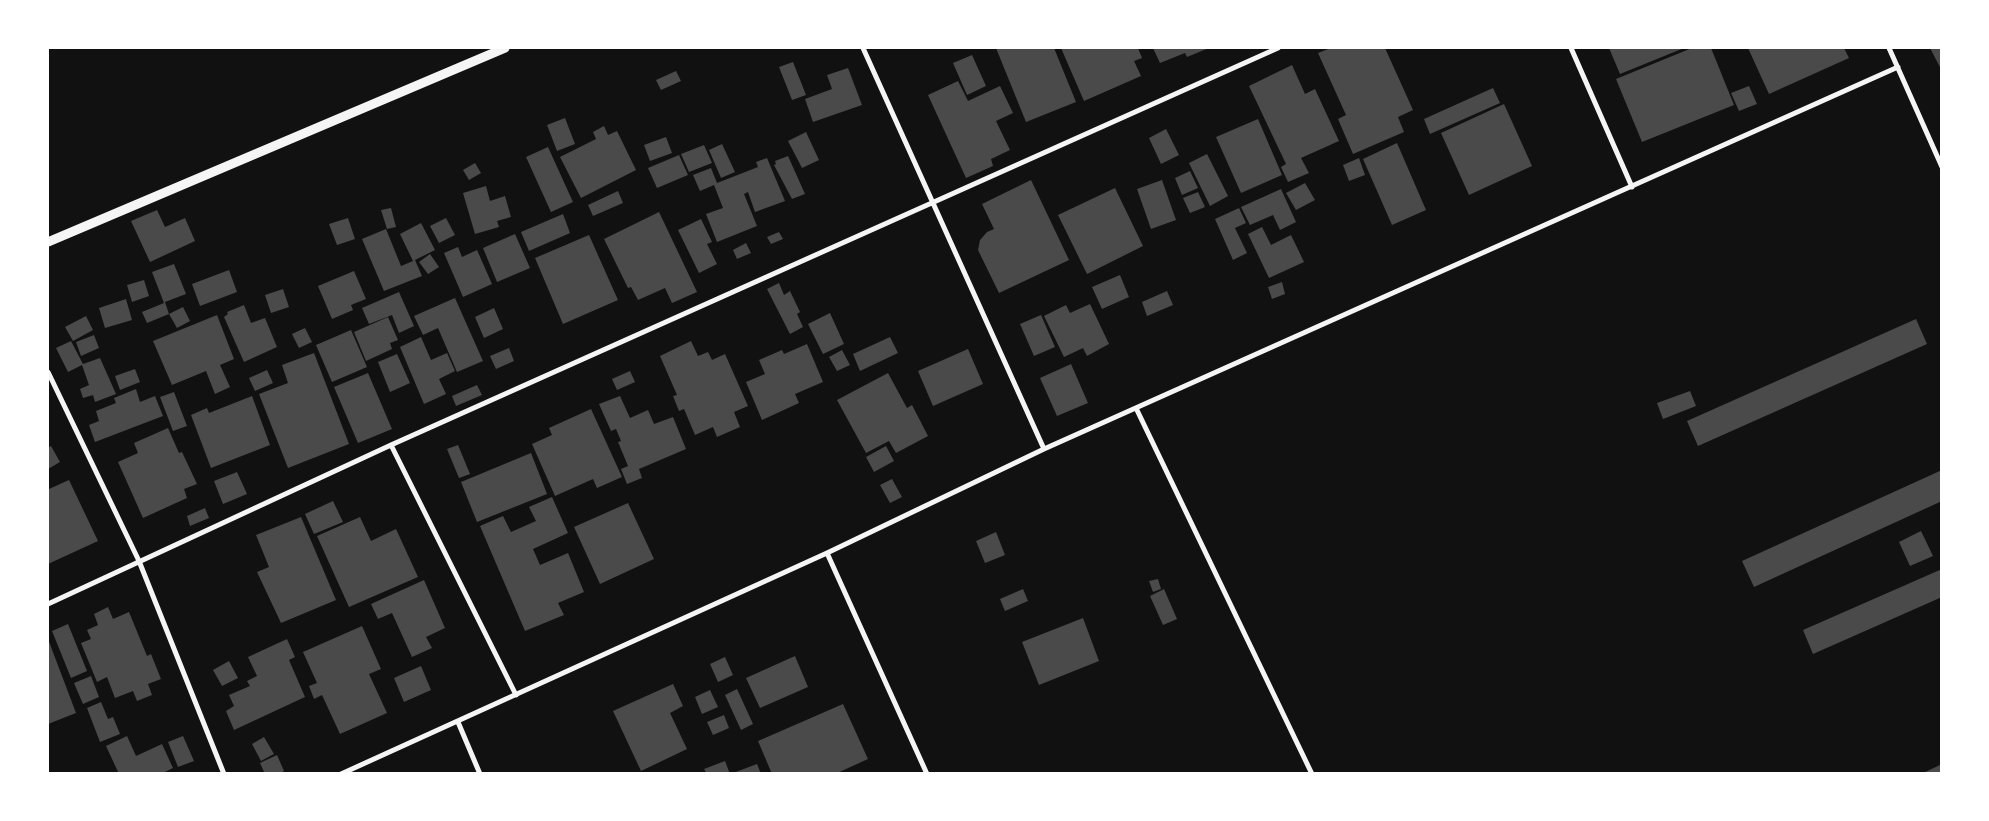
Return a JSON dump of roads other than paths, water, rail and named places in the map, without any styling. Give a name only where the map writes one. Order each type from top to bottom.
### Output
[{"type":"street","points":[[48,242],[505,48]]},
{"type":"street","points":[[863,48],[1044,449]]},
{"type":"street","points":[[48,604],[391,445],[1278,48]]},
{"type":"street","points":[[1571,48],[1632,187]]},
{"type":"street","points":[[1889,48],[1942,167]]},
{"type":"street","points":[[341,774],[827,553],[1044,449],[1898,67]]},
{"type":"street","points":[[48,372],[139,561],[224,774]]},
{"type":"street","points":[[1136,408],[1312,774]]},
{"type":"street","points":[[391,445],[516,695]]},
{"type":"street","points":[[827,553],[927,774]]},
{"type":"street","points":[[458,722],[480,774]]}]
